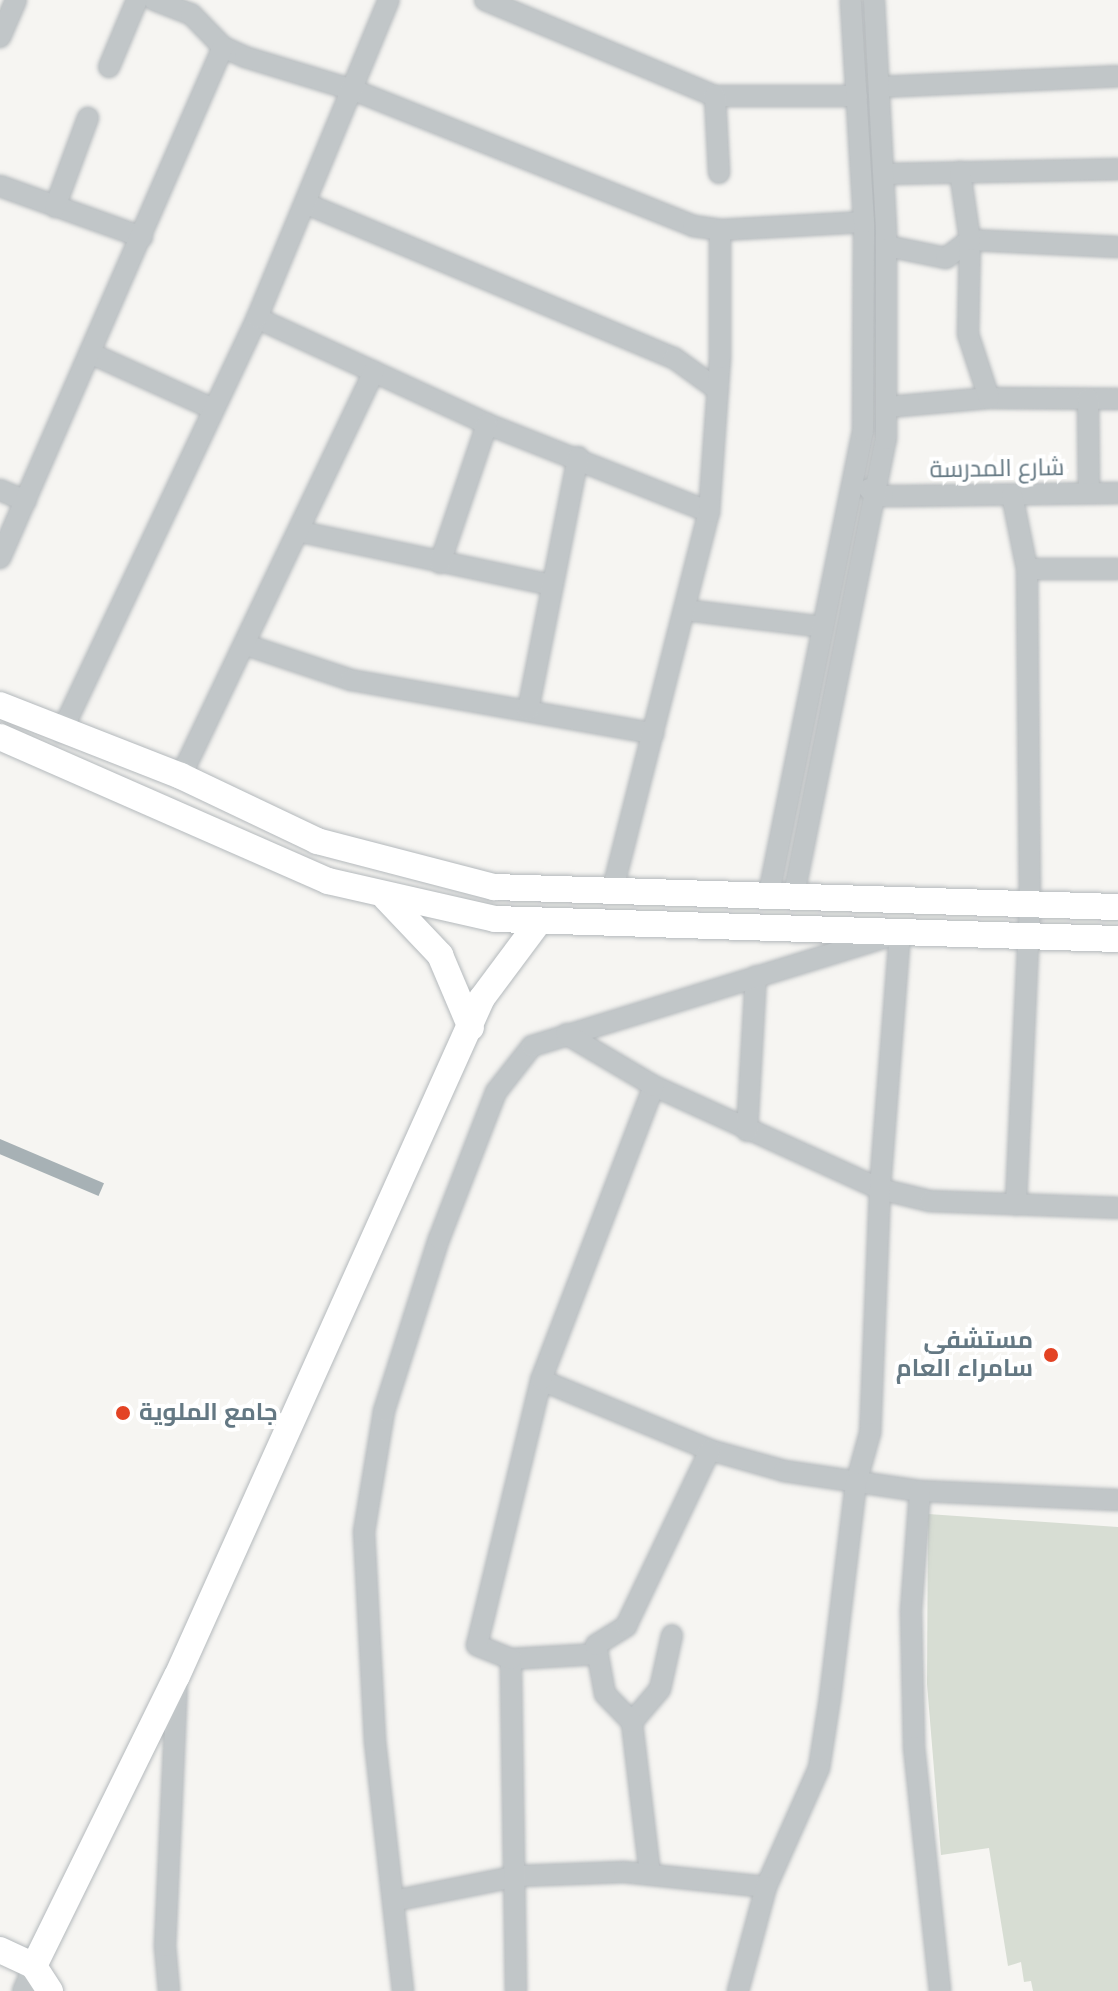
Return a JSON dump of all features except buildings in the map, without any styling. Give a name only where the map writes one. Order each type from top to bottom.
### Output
[{"type":"main road","points":[[0,705],[61,733],[181,776],[317,841],[403,868],[494,887],[781,899],[1118,907]]},
{"type":"main road","points":[[0,737],[328,881],[386,898],[538,923],[1118,939]]},
{"type":"main road","points":[[210,829],[225,797]]},
{"type":"main road","points":[[386,898],[440,955],[471,1028]]},
{"type":"main road","points":[[34,1966],[177,1676],[497,970],[538,923]]},
{"type":"main road","points":[[0,1950],[34,1966],[50,1991]]},
{"type":"street","points":[[0,37],[16,0]]},
{"type":"street","points":[[109,67],[137,0]]},
{"type":"street","points":[[154,0],[194,7],[223,47],[309,80],[356,91],[693,226],[720,230],[864,222]]},
{"type":"street","points":[[61,733],[211,408],[257,318],[356,91],[389,0]]},
{"type":"street","points":[[485,0],[715,96],[857,96]]},
{"type":"street","points":[[781,899],[823,627],[857,470],[866,399],[864,222],[851,0]]},
{"type":"street","points":[[781,899],[878,496],[888,407],[887,246],[874,0]]},
{"type":"street","points":[[0,558],[223,47]]},
{"type":"street","points":[[879,87],[1118,76]]},
{"type":"street","points":[[715,96],[719,173]]},
{"type":"street","points":[[55,207],[88,118]]},
{"type":"street","points":[[884,174],[1118,169]]},
{"type":"street","points":[[960,172],[970,240],[968,334],[989,398]]},
{"type":"street","points":[[0,186],[142,237]]},
{"type":"street","points":[[307,204],[674,358],[718,390]]},
{"type":"street","points":[[612,892],[709,512],[718,390],[720,230]]},
{"type":"street","points":[[887,246],[946,258],[970,240],[1118,247]]},
{"type":"street","points":[[257,318],[487,424],[578,457],[709,512]]},
{"type":"street","points":[[90,353],[211,408]]},
{"type":"street","points":[[181,776],[302,532],[374,372]]},
{"type":"street","points":[[888,407],[989,398],[1118,399]]},
{"type":"street","points":[[1088,399],[1089,493]]},
{"type":"street","points":[[440,563],[487,424]]},
{"type":"street","points":[[528,710],[578,457]]},
{"type":"street","points":[[857,470],[878,496]]},
{"type":"street","points":[[0,490],[26,501]]},
{"type":"street","name":"شارع المدرسة","points":[[878,496],[1118,493]]},
{"type":"street","points":[[1012,495],[1027,569],[1030,905],[1016,1205]]},
{"type":"street","points":[[302,532],[552,585]]},
{"type":"street","points":[[1027,569],[1118,569]]},
{"type":"street","points":[[685,610],[823,627]]},
{"type":"street","points":[[246,645],[351,680],[653,733]]},
{"type":"street","points":[[403,1991],[366,1629],[364,1532],[384,1411],[439,1239],[496,1092],[532,1046],[900,933],[880,1189],[870,1433],[856,1483],[819,1768],[766,1887],[738,1991]]},
{"type":"street","points":[[747,1131],[756,976]]},
{"type":"street","points":[[566,1034],[654,1086],[880,1189],[930,1201],[1118,1208]]},
{"type":"street","points":[[598,1654],[511,1659],[477,1645],[541,1380],[654,1086]]},
{"type":"street","points":[[541,1380],[710,1450],[856,1483],[920,1491],[1118,1500]]},
{"type":"street","points":[[650,1874],[632,1722],[605,1694],[596,1645],[626,1626],[710,1450]]},
{"type":"street","points":[[920,1491],[911,1611],[914,1747],[931,1950],[940,1991]]},
{"type":"street","points":[[632,1722],[660,1689],[672,1635]]},
{"type":"street","points":[[511,1659],[518,1876],[516,1991]]},
{"type":"street","points":[[169,1991],[177,1676]]},
{"type":"street","points":[[393,1901],[518,1876],[650,1874],[766,1887]]},
{"type":"street","points":[[23,1991],[34,1966]]},
{"type":"shaded area","points":[[928,1514],[1118,1527],[1118,1991],[1033,1991],[1031,1981],[1024,1982],[1021,1962],[1008,1966],[989,1848],[941,1855],[927,1684]]},
{"type":"place","name":"مستشفى سامراء العام","points":[[1051,1355]]},
{"type":"place","name":"جامع الملوية","points":[[123,1413]]}]
